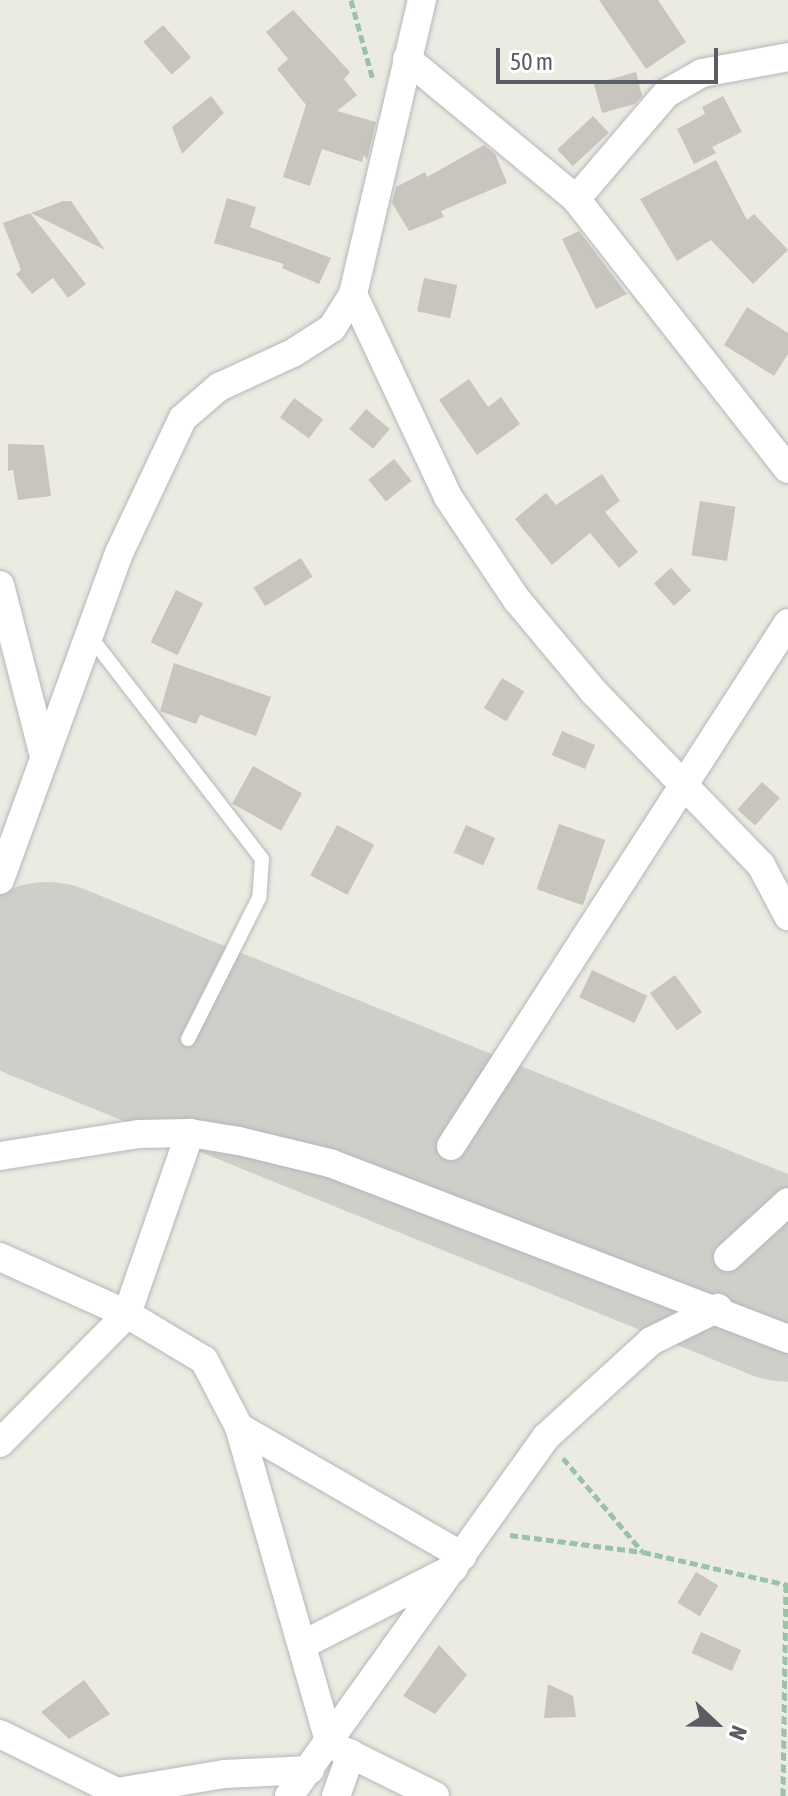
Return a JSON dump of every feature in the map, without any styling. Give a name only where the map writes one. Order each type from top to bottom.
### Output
[{"type":"street","points":[[0,880],[88,634],[183,418],[219,387],[293,353],[332,328],[353,294],[422,0]]},
{"type":"street","points":[[576,199],[667,93],[702,73],[788,57]]},
{"type":"street","points":[[407,59],[576,199],[788,469]]},
{"type":"street","points":[[353,294],[448,497],[517,600],[593,691],[687,784],[761,865],[788,916]]},
{"type":"street","points":[[0,585],[43,753]]},
{"type":"street","points":[[451,1146],[788,623]]},
{"type":"street","points":[[0,1443],[127,1314],[190,1133]]},
{"type":"street","points":[[0,1156],[139,1134],[190,1133],[330,1163],[511,1236],[718,1308],[788,1339]]},
{"type":"street","points":[[728,1257],[788,1202]]},
{"type":"street","points":[[0,1257],[127,1314],[204,1360],[239,1427],[302,1645],[340,1749],[336,1796]]},
{"type":"street","points":[[289,1796],[310,1770],[340,1749],[479,1530],[546,1437],[651,1341],[718,1308]]},
{"type":"street","points":[[239,1427],[458,1562]]},
{"type":"street","points":[[302,1645],[458,1562]]},
{"type":"street","points":[[0,1734],[117,1792],[224,1774],[310,1770]]},
{"type":"street","points":[[340,1749],[435,1796]]},
{"type":"lane","points":[[88,634],[262,859],[259,898],[188,1039]]},
{"type":"path","points":[[351,0],[390,126]]},
{"type":"path","points":[[546,1437],[643,1552]]},
{"type":"path","points":[[479,1530],[643,1552],[787,1584],[783,1796]]},
{"type":"building","points":[[599,0],[658,0],[686,42],[646,69]]},
{"type":"building","points":[[293,10],[350,72],[344,79],[357,95],[337,111],[376,122],[367,160],[364,155],[362,162],[322,149],[310,186],[283,177],[306,105],[277,69],[288,59],[266,32]]},
{"type":"building","points":[[163,25],[191,57],[172,75],[143,42]]},
{"type":"building","points":[[636,72],[642,96],[635,104],[602,113],[594,84]]},
{"type":"building","points":[[211,96],[224,113],[182,154],[172,127]]},
{"type":"building","points":[[723,96],[742,132],[712,147],[716,153],[694,164],[677,129],[705,114],[702,107]]},
{"type":"building","points":[[593,116],[609,133],[573,166],[557,149]]},
{"type":"building","points":[[484,145],[495,154],[507,183],[441,211],[444,217],[409,231],[392,203],[396,187],[425,172],[427,177]]},
{"type":"building","points":[[716,160],[747,220],[754,214],[788,250],[753,284],[711,240],[677,261],[640,199]]},
{"type":"building","points":[[227,198],[256,207],[250,227],[331,258],[319,284],[282,268],[284,264],[214,243]]},
{"type":"building","points":[[71,201],[105,250],[31,213]]},
{"type":"building","points":[[30,213],[86,284],[68,298],[53,278],[32,294],[16,274],[21,270],[3,223]]},
{"type":"building","points":[[579,231],[627,294],[596,309],[562,239]]},
{"type":"building","points":[[424,278],[457,285],[450,318],[417,311]]},
{"type":"building","points":[[747,307],[788,333],[788,354],[774,376],[724,345]]},
{"type":"building","points":[[469,379],[488,407],[501,397],[520,424],[477,455],[439,400]]},
{"type":"building","points":[[294,398],[323,419],[309,439],[280,417]]},
{"type":"building","points":[[366,409],[390,429],[373,449],[349,429]]},
{"type":"building","points":[[8,444],[44,445],[51,496],[18,500],[13,470],[8,471]]},
{"type":"building","points":[[394,459],[412,481],[386,502],[368,480]]},
{"type":"building","points":[[602,474],[620,501],[605,512],[638,552],[619,568],[590,533],[552,565],[515,519],[546,493],[556,505]]},
{"type":"building","points":[[700,501],[736,507],[727,561],[691,555]]},
{"type":"building","points":[[301,558],[313,577],[265,606],[254,588]]},
{"type":"building","points":[[671,568],[691,590],[674,606],[654,583]]},
{"type":"building","points":[[176,590],[203,603],[178,655],[151,642]]},
{"type":"building","points":[[174,663],[271,697],[256,736],[200,715],[196,724],[160,711]]},
{"type":"building","points":[[502,678],[524,691],[506,721],[484,708]]},
{"type":"building","points":[[562,731],[595,745],[585,769],[552,755]]},
{"type":"building","points":[[253,766],[302,793],[281,831],[232,804]]},
{"type":"building","points":[[762,782],[780,798],[755,826],[737,809]]},
{"type":"building","points":[[559,824],[605,840],[583,905],[537,889]]},
{"type":"building","points":[[337,825],[374,845],[347,895],[310,875]]},
{"type":"building","points":[[466,825],[495,838],[483,865],[454,852]]},
{"type":"building","points":[[592,970],[647,996],[635,1023],[579,997]]},
{"type":"building","points":[[675,975],[702,1012],[677,1030],[650,993]]},
{"type":"building","points":[[696,1572],[718,1585],[700,1616],[677,1603]]},
{"type":"building","points":[[701,1632],[741,1650],[732,1671],[692,1653]]},
{"type":"building","points":[[439,1645],[467,1675],[435,1714],[403,1696]]},
{"type":"building","points":[[84,1680],[110,1714],[69,1739],[41,1712]]},
{"type":"building","points":[[548,1684],[573,1696],[576,1717],[544,1718]]},
{"type":"runway","points":[[47,982],[788,1282]]}]
